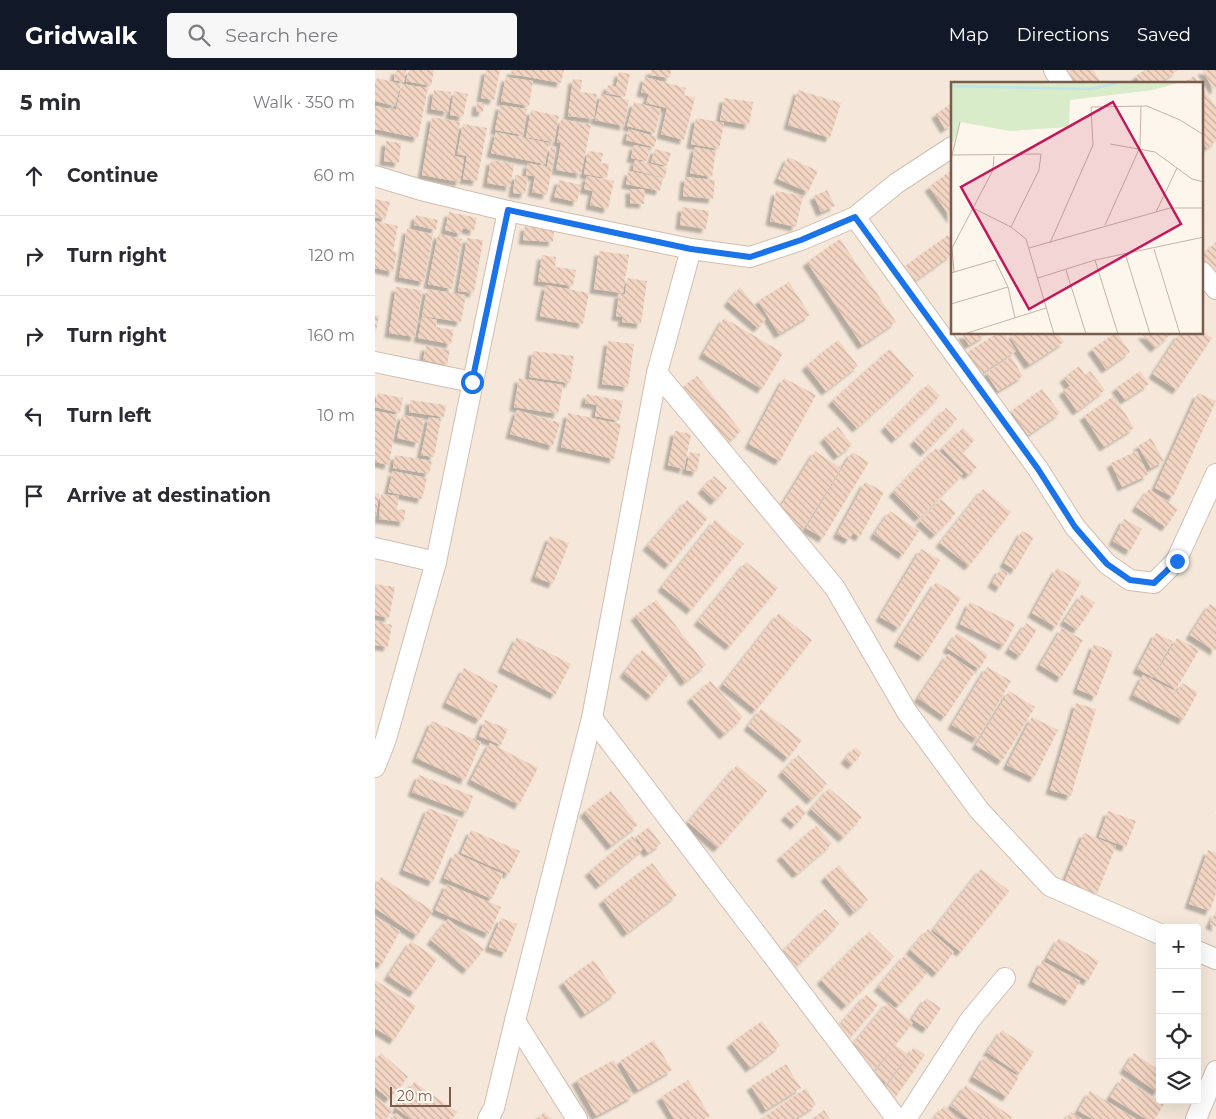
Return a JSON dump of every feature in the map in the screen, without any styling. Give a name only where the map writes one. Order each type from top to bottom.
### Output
[{"type":"street","points":[[375,176],[421,190],[508,210],[691,249],[750,257],[801,240],[855,217],[897,183],[951,148]]},
{"type":"street","points":[[375,768],[380,739],[436,562],[508,210]]},
{"type":"street","points":[[855,217],[1038,469],[1075,527],[1107,564],[1130,580],[1154,583],[1177,561],[1216,474]]},
{"type":"street","points":[[488,1119],[494,1108],[592,718],[657,374],[691,249]]},
{"type":"street","points":[[1203,273],[1216,289]]},
{"type":"street","points":[[375,362],[472,382]]},
{"type":"street","points":[[657,374],[835,588],[907,712],[979,810],[1050,886],[1156,932]]},
{"type":"street","points":[[375,548],[436,562]]},
{"type":"street","points":[[592,718],[897,1119]]},
{"type":"street","points":[[1201,953],[1216,959]]},
{"type":"street","points":[[906,1119],[970,1020],[1005,978]]},
{"type":"street","points":[[515,1021],[577,1119]]},
{"type":"street","points":[[1195,1119],[1216,1071]]},
{"type":"shaded area","points":[[375,70],[1216,70],[1216,1119],[375,1119]]},
{"type":"building","points":[[396,70],[406,70],[404,82],[394,80]]},
{"type":"building","points":[[409,70],[434,70],[431,86],[406,81]]},
{"type":"building","points":[[486,70],[500,70],[494,100],[481,98]]},
{"type":"building","points":[[512,70],[564,70],[561,83],[511,74]]},
{"type":"building","points":[[651,70],[671,70],[670,78],[650,75]]},
{"type":"building","points":[[1067,70],[1093,70],[1101,82],[1076,82]]},
{"type":"building","points":[[1145,70],[1178,70],[1161,82],[1140,82],[1136,76]]},
{"type":"building","points":[[1202,70],[1216,70],[1216,88],[1214,90]]},
{"type":"building","points":[[619,72],[630,74],[625,97],[606,93],[608,85],[616,87]]},
{"type":"building","points":[[1194,76],[1198,82],[1185,82]]},
{"type":"building","points":[[506,77],[533,81],[529,106],[501,101]]},
{"type":"building","points":[[645,77],[686,88],[684,95],[695,98],[684,140],[661,134],[667,108],[646,103],[649,94],[641,92]]},
{"type":"building","points":[[377,78],[401,84],[395,106],[375,101]]},
{"type":"building","points":[[573,79],[582,80],[580,92],[597,94],[594,119],[568,116]]},
{"type":"building","points":[[402,84],[428,88],[418,138],[375,129],[375,106],[396,110]]},
{"type":"building","points":[[1203,88],[1216,107],[1216,141],[1207,148],[1203,142]]},
{"type":"building","points":[[434,90],[451,92],[448,112],[431,109]]},
{"type":"building","points":[[798,90],[841,103],[830,138],[788,125]]},
{"type":"building","points":[[454,91],[468,94],[463,117],[450,115]]},
{"type":"building","points":[[601,94],[629,100],[624,126],[595,120]]},
{"type":"building","points":[[724,98],[753,102],[749,125],[720,120]]},
{"type":"building","points":[[477,102],[484,103],[483,112],[476,112]]},
{"type":"building","points":[[634,102],[661,109],[655,133],[627,126]]},
{"type":"building","points":[[951,104],[951,125],[945,129],[936,114]]},
{"type":"building","points":[[500,105],[527,109],[523,135],[495,130]]},
{"type":"building","points":[[531,110],[559,116],[554,142],[526,137]]},
{"type":"building","points":[[432,117],[460,122],[454,156],[464,158],[460,182],[422,175]]},
{"type":"building","points":[[696,118],[724,123],[719,149],[691,144]]},
{"type":"building","points":[[561,119],[591,125],[581,174],[556,170],[561,143],[557,142]]},
{"type":"building","points":[[463,124],[487,128],[477,181],[463,179],[467,156],[457,154]]},
{"type":"building","points":[[629,129],[657,137],[654,147],[626,140]]},
{"type":"building","points":[[496,132],[549,143],[545,164],[491,153]]},
{"type":"building","points":[[386,141],[401,143],[399,163],[384,161]]},
{"type":"building","points":[[634,145],[650,148],[647,161],[631,158]]},
{"type":"building","points":[[551,146],[556,147],[547,195],[532,192],[535,176],[526,175],[528,163],[547,167]]},
{"type":"building","points":[[695,147],[716,151],[712,177],[690,173]]},
{"type":"building","points":[[655,149],[671,153],[667,166],[651,162]]},
{"type":"building","points":[[588,151],[603,153],[601,163],[609,164],[607,178],[584,174]]},
{"type":"building","points":[[788,157],[818,171],[808,192],[778,179]]},
{"type":"building","points":[[491,160],[514,164],[510,187],[487,183]]},
{"type":"building","points":[[635,160],[667,168],[665,178],[633,170]]},
{"type":"building","points":[[629,171],[663,178],[660,191],[626,184]]},
{"type":"building","points":[[951,171],[951,218],[929,187]]},
{"type":"building","points":[[515,175],[528,177],[525,194],[513,193]]},
{"type":"building","points":[[587,176],[614,181],[608,209],[590,205],[593,191],[584,189]]},
{"type":"building","points":[[685,177],[715,180],[713,199],[683,196]]},
{"type":"building","points":[[559,180],[581,185],[577,202],[554,197]]},
{"type":"building","points":[[630,189],[645,189],[644,204],[630,203]]},
{"type":"building","points":[[827,190],[835,206],[821,212],[814,196]]},
{"type":"building","points":[[776,191],[803,196],[796,227],[770,221]]},
{"type":"building","points":[[375,199],[390,202],[385,220],[375,217]]},
{"type":"building","points":[[682,207],[709,211],[706,229],[680,225]]},
{"type":"building","points":[[449,212],[477,218],[474,231],[463,228],[461,234],[445,230]]},
{"type":"building","points":[[416,215],[438,220],[436,230],[414,225]]},
{"type":"building","points":[[375,221],[398,226],[393,251],[397,252],[393,272],[375,268]]},
{"type":"building","points":[[525,226],[554,229],[553,242],[523,240]]},
{"type":"building","points":[[407,229],[433,234],[424,282],[399,277]]},
{"type":"building","points":[[438,234],[462,239],[452,289],[428,284]]},
{"type":"building","points":[[948,235],[951,239],[951,255],[915,281],[904,267]]},
{"type":"building","points":[[467,238],[483,240],[474,293],[458,291]]},
{"type":"building","points":[[840,239],[896,322],[862,345],[807,262]]},
{"type":"building","points":[[1216,242],[1216,274],[1203,262],[1203,255]]},
{"type":"building","points":[[599,251],[629,255],[623,293],[594,289]]},
{"type":"building","points":[[542,255],[556,257],[555,267],[576,270],[573,286],[538,281]]},
{"type":"building","points":[[627,278],[647,281],[641,324],[622,322],[623,317],[616,316],[619,294],[625,294]]},
{"type":"building","points":[[789,282],[810,315],[779,334],[758,301]]},
{"type":"building","points":[[546,285],[589,293],[583,324],[540,316]]},
{"type":"building","points":[[396,287],[422,290],[415,337],[389,333]]},
{"type":"building","points":[[740,287],[766,319],[758,328],[728,302]]},
{"type":"building","points":[[427,289],[466,295],[461,322],[422,316]]},
{"type":"building","points":[[375,315],[379,316],[376,331],[375,331]]},
{"type":"building","points":[[422,317],[437,320],[436,327],[454,330],[451,344],[418,338]]},
{"type":"building","points":[[724,318],[783,353],[762,389],[703,354]]},
{"type":"building","points":[[1203,332],[1212,338],[1177,390],[1153,374],[1178,335],[1203,335]]},
{"type":"building","points":[[963,335],[985,335],[969,345]]},
{"type":"building","points":[[994,335],[1006,335],[1016,351],[982,373],[968,352]]},
{"type":"building","points":[[1009,335],[1059,335],[1064,342],[1029,365]]},
{"type":"building","points":[[1113,335],[1119,335],[1130,352],[1106,369],[1092,349]]},
{"type":"building","points":[[1143,335],[1170,335],[1155,348]]},
{"type":"building","points":[[838,340],[858,366],[826,391],[806,366]]},
{"type":"building","points":[[608,341],[634,344],[628,387],[602,384]]},
{"type":"building","points":[[426,346],[450,350],[447,365],[423,360]]},
{"type":"building","points":[[890,349],[914,376],[857,428],[832,401]]},
{"type":"building","points":[[533,351],[574,356],[570,383],[529,377]]},
{"type":"building","points":[[1011,357],[1023,376],[998,391],[986,373]]},
{"type":"building","points":[[1079,366],[1085,375],[1090,371],[1105,390],[1077,411],[1063,391],[1070,386],[1064,378]]},
{"type":"building","points":[[1140,371],[1149,384],[1125,400],[1116,388]]},
{"type":"building","points":[[697,376],[741,431],[723,446],[678,391]]},
{"type":"building","points":[[519,378],[563,385],[558,414],[514,407]]},
{"type":"building","points":[[784,378],[816,395],[780,461],[749,444]]},
{"type":"building","points":[[928,384],[940,396],[896,439],[885,427]]},
{"type":"building","points":[[1042,389],[1060,413],[1028,435],[1011,411]]},
{"type":"building","points":[[378,393],[403,398],[400,413],[375,407]]},
{"type":"building","points":[[1198,393],[1216,401],[1173,497],[1155,488]]},
{"type":"building","points":[[587,394],[623,401],[619,421],[595,416],[597,405],[585,403]]},
{"type":"building","points":[[1114,396],[1134,428],[1104,447],[1084,416]]},
{"type":"building","points":[[410,400],[446,405],[444,417],[409,412]]},
{"type":"building","points":[[946,408],[957,419],[925,452],[914,441]]},
{"type":"building","points":[[517,410],[560,423],[553,446],[510,434]]},
{"type":"building","points":[[375,411],[397,415],[389,465],[375,462]]},
{"type":"building","points":[[568,413],[621,424],[614,459],[561,447]]},
{"type":"building","points":[[402,415],[424,419],[419,443],[397,438]]},
{"type":"building","points":[[429,417],[441,419],[434,457],[421,455]]},
{"type":"building","points":[[838,427],[852,445],[838,456],[824,438]]},
{"type":"building","points":[[963,428],[975,440],[962,452],[977,467],[968,475],[942,448]]},
{"type":"building","points":[[675,431],[691,434],[684,469],[668,465]]},
{"type":"building","points":[[1151,438],[1164,461],[1151,468],[1138,446]]},
{"type":"building","points":[[936,448],[963,474],[919,518],[893,492]]},
{"type":"building","points":[[815,451],[841,468],[803,529],[777,513]]},
{"type":"building","points":[[1137,451],[1148,475],[1122,487],[1111,463]]},
{"type":"building","points":[[690,452],[700,454],[697,472],[686,470]]},
{"type":"building","points":[[852,452],[869,462],[823,538],[806,528]]},
{"type":"building","points":[[395,455],[432,461],[429,474],[393,468]]},
{"type":"building","points":[[393,471],[427,478],[422,499],[388,492]]},
{"type":"building","points":[[714,476],[727,488],[715,501],[702,489]]},
{"type":"building","points":[[865,482],[884,492],[860,537],[853,533],[849,540],[837,534]]},
{"type":"building","points":[[983,489],[1011,512],[969,566],[940,543]]},
{"type":"building","points":[[1149,489],[1178,509],[1166,527],[1136,507]]},
{"type":"building","points":[[375,493],[379,494],[376,516],[375,515]]},
{"type":"building","points":[[381,494],[399,496],[397,509],[405,510],[404,522],[379,519]]},
{"type":"building","points":[[941,499],[956,513],[935,535],[920,521]]},
{"type":"building","points":[[687,500],[708,518],[669,565],[647,546]]},
{"type":"building","points":[[890,511],[919,531],[903,555],[874,534]]},
{"type":"building","points":[[1124,519],[1142,529],[1130,551],[1113,541]]},
{"type":"building","points":[[715,520],[744,544],[691,610],[662,587]]},
{"type":"building","points":[[1022,531],[1034,537],[1015,570],[1004,563]]},
{"type":"building","points":[[550,536],[569,543],[553,584],[535,577]]},
{"type":"building","points":[[921,549],[940,560],[899,628],[880,617]]},
{"type":"building","points":[[746,562],[778,588],[730,646],[698,621]]},
{"type":"building","points":[[1057,568],[1081,582],[1056,627],[1032,613]]},
{"type":"building","points":[[1000,569],[1008,573],[1000,588],[992,583]]},
{"type":"building","points":[[936,582],[961,598],[923,657],[898,642]]},
{"type":"building","points":[[375,584],[395,587],[389,618],[375,615]]},
{"type":"building","points":[[1082,594],[1095,603],[1077,630],[1064,621]]},
{"type":"building","points":[[656,600],[706,665],[685,682],[635,616]]},
{"type":"building","points":[[970,602],[1015,624],[1004,646],[960,624]]},
{"type":"building","points":[[1210,604],[1216,608],[1215,651],[1190,635]]},
{"type":"building","points":[[779,613],[812,640],[756,710],[723,684]]},
{"type":"building","points":[[375,621],[392,625],[388,647],[375,645]]},
{"type":"building","points":[[1026,623],[1037,630],[1020,656],[1009,649]]},
{"type":"building","points":[[1062,628],[1083,640],[1061,678],[1040,665]]},
{"type":"building","points":[[957,633],[988,655],[979,669],[947,648]]},
{"type":"building","points":[[1156,633],[1172,641],[1153,677],[1137,669]]},
{"type":"building","points":[[517,637],[571,664],[555,695],[502,668]]},
{"type":"building","points":[[1177,638],[1199,650],[1176,689],[1154,677]]},
{"type":"building","points":[[1094,644],[1113,652],[1096,697],[1077,689]]},
{"type":"building","points":[[642,650],[670,673],[651,696],[624,673]]},
{"type":"building","points":[[948,654],[975,672],[945,717],[918,698]]},
{"type":"building","points":[[987,667],[1011,681],[977,739],[952,725]]},
{"type":"building","points":[[464,668],[498,686],[480,720],[446,703]]},
{"type":"building","points":[[1143,675],[1177,692],[1182,683],[1198,692],[1183,720],[1133,695]]},
{"type":"building","points":[[710,681],[743,717],[724,735],[691,698]]},
{"type":"building","points":[[1009,691],[1035,707],[1002,761],[976,745]]},
{"type":"building","points":[[1076,703],[1096,709],[1071,796],[1050,790]]},
{"type":"building","points":[[761,709],[802,740],[788,758],[748,726]]},
{"type":"building","points":[[1032,717],[1058,730],[1034,778],[1007,765]]},
{"type":"building","points":[[485,720],[508,729],[501,745],[479,736]]},
{"type":"building","points":[[432,721],[481,742],[465,780],[416,758]]},
{"type":"building","points":[[490,743],[538,768],[519,805],[471,780]]},
{"type":"building","points":[[855,747],[862,753],[852,765],[845,759]]},
{"type":"building","points":[[798,755],[827,784],[811,800],[782,772]]},
{"type":"building","points":[[737,765],[767,791],[718,848],[688,822]]},
{"type":"building","points":[[419,775],[473,796],[467,813],[412,792]]},
{"type":"building","points":[[829,788],[862,817],[843,838],[811,809]]},
{"type":"building","points":[[611,791],[638,825],[611,846],[584,812]]},
{"type":"building","points":[[798,804],[806,813],[795,825],[785,816]]},
{"type":"building","points":[[428,808],[458,820],[433,882],[403,870]]},
{"type":"building","points":[[1108,811],[1136,821],[1126,847],[1099,837]]},
{"type":"building","points":[[816,826],[832,844],[797,874],[781,856]]},
{"type":"building","points":[[649,827],[661,844],[648,853],[636,837]]},
{"type":"building","points":[[471,830],[520,851],[509,874],[461,853]]},
{"type":"building","points":[[1084,833],[1116,846],[1096,896],[1064,883]]},
{"type":"building","points":[[632,836],[643,849],[600,885],[589,872]]},
{"type":"building","points":[[1208,850],[1216,853],[1216,893],[1210,911],[1189,904]]},
{"type":"building","points":[[455,853],[503,874],[492,899],[444,878]]},
{"type":"building","points":[[652,863],[677,895],[627,933],[603,900]]},
{"type":"building","points":[[839,865],[868,900],[854,912],[825,877]]},
{"type":"building","points":[[981,869],[1009,891],[961,952],[933,930]]},
{"type":"building","points":[[381,877],[433,911],[417,936],[375,908],[375,887]]},
{"type":"building","points":[[447,884],[501,907],[489,934],[435,910]]},
{"type":"building","points":[[825,909],[839,924],[795,968],[780,954]]},
{"type":"building","points":[[1216,911],[1216,927],[1210,924]]},
{"type":"building","points":[[375,917],[400,931],[382,964],[375,961]]},
{"type":"building","points":[[501,918],[517,924],[506,953],[489,947]]},
{"type":"building","points":[[448,919],[484,949],[467,970],[431,940]]},
{"type":"building","points":[[928,929],[954,952],[937,973],[910,950]]},
{"type":"building","points":[[869,932],[894,957],[846,1006],[821,980]]},
{"type":"building","points":[[1059,938],[1099,961],[1088,981],[1047,958]]},
{"type":"building","points":[[411,941],[437,959],[414,993],[388,976]]},
{"type":"building","points":[[905,955],[927,973],[899,1005],[878,987]]},
{"type":"building","points":[[594,960],[616,993],[585,1014],[563,982]]},
{"type":"building","points":[[1042,961],[1080,981],[1069,1001],[1032,982]]},
{"type":"building","points":[[375,980],[416,1006],[394,1040],[375,1028]]},
{"type":"building","points":[[866,995],[878,1005],[849,1039],[836,1029]]},
{"type":"building","points":[[926,998],[941,1008],[927,1029],[912,1019]]},
{"type":"building","points":[[888,1002],[913,1023],[874,1070],[849,1049]]},
{"type":"building","points":[[762,1021],[780,1046],[750,1068],[731,1043]]},
{"type":"building","points":[[1002,1030],[1034,1052],[1019,1074],[987,1052]]},
{"type":"building","points":[[654,1040],[672,1070],[638,1090],[620,1061]]},
{"type":"building","points":[[895,1045],[908,1054],[887,1083],[874,1074]]},
{"type":"building","points":[[914,1047],[925,1055],[892,1102],[881,1095]]},
{"type":"building","points":[[381,1053],[408,1077],[389,1099],[375,1087],[375,1060]]},
{"type":"building","points":[[1134,1053],[1156,1068],[1156,1091],[1124,1069]]},
{"type":"building","points":[[985,1056],[1019,1077],[1007,1097],[973,1077]]},
{"type":"building","points":[[614,1060],[633,1096],[596,1116],[576,1080]]},
{"type":"building","points":[[786,1064],[801,1088],[766,1110],[751,1086]]},
{"type":"building","points":[[1122,1078],[1156,1099],[1156,1104],[1164,1104],[1155,1119],[1146,1119],[1110,1097]]},
{"type":"building","points":[[688,1080],[710,1116],[705,1119],[674,1119],[661,1097]]},
{"type":"building","points":[[414,1082],[457,1112],[452,1119],[411,1119],[396,1108]]},
{"type":"building","points":[[966,1085],[1012,1117],[1011,1119],[969,1119],[951,1106]]},
{"type":"building","points":[[806,1088],[816,1105],[795,1119],[765,1119],[764,1117]]},
{"type":"building","points":[[1090,1091],[1136,1119],[1093,1119],[1078,1111]]},
{"type":"building","points":[[375,1097],[393,1110],[386,1119],[375,1119]]},
{"type":"building","points":[[944,1106],[960,1119],[933,1119]]},
{"type":"building","points":[[824,1110],[830,1119],[812,1119]]},
{"type":"building","points":[[544,1112],[552,1119],[537,1119]]},
{"type":"building","points":[[1071,1112],[1082,1119],[1066,1119]]},
{"type":"building","points":[[396,1113],[404,1119],[392,1119]]},
{"type":"route","points":[[472,382],[508,210],[691,249],[750,257],[801,240],[855,217],[1038,469],[1075,527],[1107,564],[1130,580],[1154,583],[1177,561]]}]
